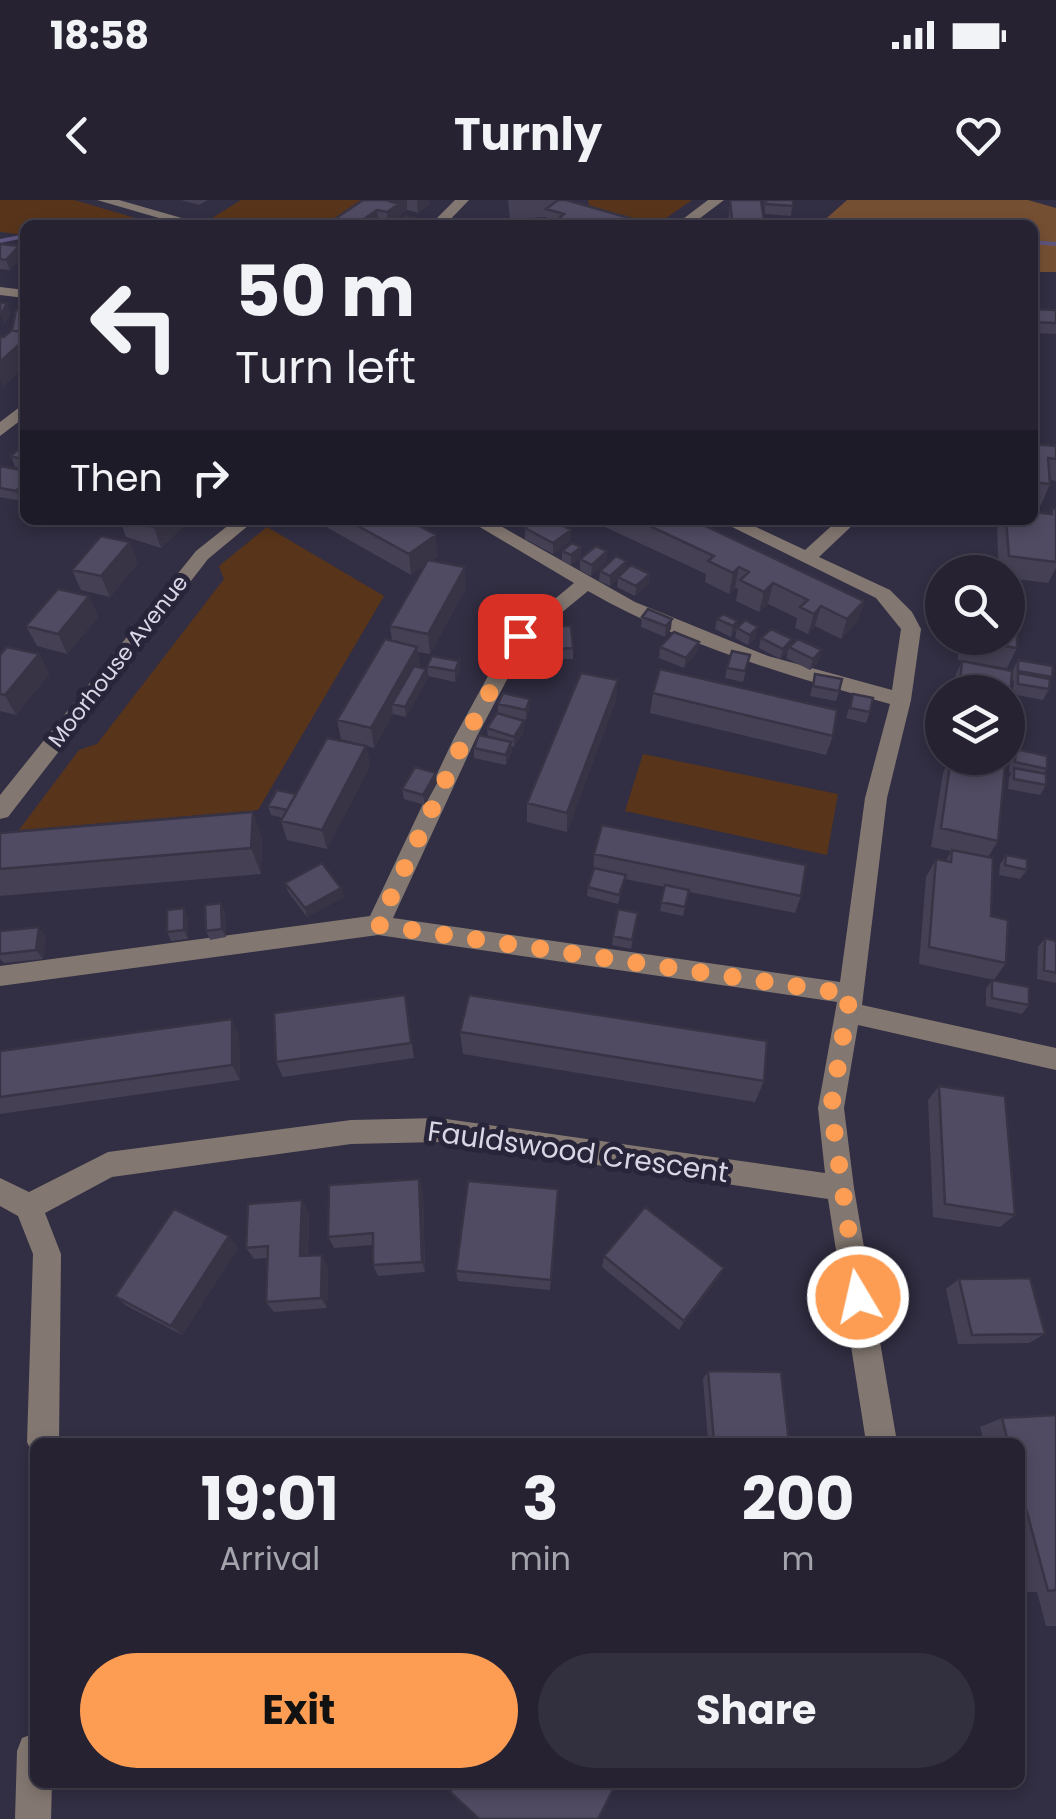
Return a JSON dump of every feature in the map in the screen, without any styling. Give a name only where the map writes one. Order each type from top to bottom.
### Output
[{"type":"street","points":[[104,200],[125,202],[183,220]]},
{"type":"street","points":[[442,220],[462,200]]},
{"type":"street","points":[[689,220],[717,200]]},
{"type":"street","points":[[0,431],[20,413]]},
{"type":"street","name":"Moorhouse Avenue","points":[[0,811],[202,555],[240,525]]},
{"type":"street","points":[[486,525],[628,606],[762,661],[901,700]]},
{"type":"street","points":[[738,525],[883,594],[906,616],[911,642],[876,798],[831,1108],[840,1188],[881,1438]]},
{"type":"street","points":[[808,557],[843,525]]},
{"type":"street","points":[[378,925],[465,738],[520,636],[588,583]]},
{"type":"street","points":[[0,976],[378,925],[849,1002],[1056,1059]]},
{"type":"street","name":"Fauldswood Crescent","points":[[29,1207],[108,1165],[350,1132],[439,1130],[840,1188]]},
{"type":"street","points":[[0,1191],[29,1207],[48,1254],[42,1438]]},
{"type":"street","points":[[34,1788],[34,1819]]},
{"type":"shaded area","points":[[0,200],[74,200],[142,220],[20,220],[20,234],[0,232]]},
{"type":"shaded area","points":[[241,200],[365,200],[336,220],[212,218]]},
{"type":"shaded area","points":[[588,200],[692,200],[663,220],[625,220],[590,210]]},
{"type":"shaded area","points":[[847,200],[1028,200],[1056,208],[1056,272],[1038,272],[1038,220],[825,220]]},
{"type":"shaded area","points":[[267,527],[384,596],[258,810],[19,830],[79,750],[97,744],[224,579],[219,566]]},
{"type":"shaded area","points":[[643,754],[838,794],[827,855],[625,811]]},
{"type":"building","points":[[363,200],[391,200],[399,204],[387,212],[377,210],[362,220],[333,220]]},
{"type":"building","points":[[558,200],[566,200],[633,219],[560,220],[564,214],[546,209]]},
{"type":"building","points":[[730,200],[761,200],[764,220],[732,220]]},
{"type":"building","points":[[766,200],[793,200],[793,206],[766,204]]},
{"type":"building","points":[[0,244],[19,246],[6,260],[0,259]]},
{"type":"building","points":[[1038,309],[1056,310],[1056,323],[1038,322]]},
{"type":"building","points":[[16,310],[20,310],[20,332],[12,330]]},
{"type":"building","points":[[12,330],[20,332],[20,344],[0,362],[0,336]]},
{"type":"building","points":[[1038,444],[1056,446],[1056,459],[1048,458],[1050,484],[1038,483]]},
{"type":"building","points":[[0,466],[20,470],[20,487],[16,491],[0,488]]},
{"type":"building","points":[[1052,508],[1056,509],[1056,562],[1009,555],[1006,525],[1038,525],[1038,513],[1052,514]]},
{"type":"building","points":[[356,525],[417,525],[436,535],[409,554]]},
{"type":"building","points":[[562,525],[571,530],[553,543],[525,528]]},
{"type":"building","points":[[648,525],[704,525],[864,601],[847,619],[821,606],[814,614],[800,607],[808,600],[773,583],[764,592],[740,580],[749,572],[739,567],[733,573],[708,561],[714,556]]},
{"type":"building","points":[[101,536],[130,542],[101,576],[72,570]]},
{"type":"building","points":[[572,543],[581,547],[571,555],[562,551]]},
{"type":"building","points":[[596,546],[607,551],[592,565],[580,559]]},
{"type":"building","points":[[616,556],[627,561],[610,576],[600,571]]},
{"type":"building","points":[[428,560],[465,567],[428,634],[390,626]]},
{"type":"building","points":[[631,565],[650,574],[636,586],[618,577]]},
{"type":"building","points":[[58,589],[89,596],[58,634],[26,626]]},
{"type":"building","points":[[648,609],[672,619],[666,626],[642,617]]},
{"type":"building","points":[[723,614],[738,621],[733,626],[717,619]]},
{"type":"building","points":[[745,620],[758,627],[750,635],[737,628]]},
{"type":"building","points":[[554,626],[571,626],[573,648],[556,649]]},
{"type":"building","points":[[536,629],[550,629],[551,650],[536,650]]},
{"type":"building","points":[[771,629],[792,639],[783,649],[761,638]]},
{"type":"building","points":[[674,632],[699,642],[686,658],[660,647]]},
{"type":"building","points":[[385,639],[417,647],[371,728],[337,720]]},
{"type":"building","points":[[798,639],[822,650],[813,659],[789,647]]},
{"type":"building","points":[[7,647],[39,654],[5,695],[0,694],[0,655]]},
{"type":"building","points":[[732,651],[750,655],[745,671],[727,668]]},
{"type":"building","points":[[432,656],[459,661],[455,671],[427,666]]},
{"type":"building","points":[[1018,660],[1053,666],[1052,677],[1018,671]]},
{"type":"building","points":[[962,661],[1012,671],[1012,675],[961,675]]},
{"type":"building","points":[[414,666],[426,669],[405,707],[392,704]]},
{"type":"building","points":[[660,669],[837,710],[833,736],[653,693]]},
{"type":"building","points":[[581,673],[618,680],[567,813],[527,803]]},
{"type":"building","points":[[1018,673],[1050,679],[1049,689],[1025,685],[1025,675]]},
{"type":"building","points":[[815,674],[842,679],[839,691],[813,686]]},
{"type":"building","points":[[503,693],[530,699],[526,710],[498,704]]},
{"type":"building","points":[[853,694],[873,698],[870,712],[850,708]]},
{"type":"building","points":[[497,713],[524,721],[514,737],[487,728]]},
{"type":"building","points":[[479,735],[511,742],[506,755],[474,748]]},
{"type":"building","points":[[327,738],[366,746],[322,830],[281,821]]},
{"type":"building","points":[[1025,751],[1047,756],[1047,769],[1025,764]]},
{"type":"building","points":[[415,767],[436,773],[423,795],[402,789]]},
{"type":"building","points":[[1025,770],[1046,774],[1046,785],[1014,779],[1014,775],[1025,775]]},
{"type":"building","points":[[949,775],[1004,775],[998,841],[941,828]]},
{"type":"building","points":[[277,790],[296,794],[287,810],[268,806]]},
{"type":"building","points":[[253,812],[251,848],[0,869],[0,833]]},
{"type":"building","points":[[602,825],[806,865],[801,896],[594,854]]},
{"type":"building","points":[[952,850],[993,858],[991,916],[1008,920],[1006,963],[929,947],[936,859],[951,862]]},
{"type":"building","points":[[1006,855],[1027,859],[1027,870],[1005,865]]},
{"type":"building","points":[[322,863],[341,888],[305,908],[285,883]]},
{"type":"building","points":[[594,868],[626,875],[619,895],[588,887]]},
{"type":"building","points":[[665,885],[689,890],[685,907],[661,902]]},
{"type":"building","points":[[221,903],[222,929],[206,931],[205,905]]},
{"type":"building","points":[[184,908],[184,930],[167,932],[167,910]]},
{"type":"building","points":[[618,909],[638,913],[632,940],[613,936]]},
{"type":"building","points":[[39,927],[36,950],[0,954],[0,931]]},
{"type":"building","points":[[1045,938],[1056,941],[1056,973],[1044,970]]},
{"type":"building","points":[[992,980],[1029,987],[1029,1005],[992,998]]},
{"type":"building","points":[[405,995],[411,1043],[276,1062],[274,1013]]},
{"type":"building","points":[[469,995],[767,1041],[764,1081],[460,1032]]},
{"type":"building","points":[[232,1019],[232,1065],[0,1097],[0,1051]]},
{"type":"building","points":[[939,1086],[1005,1096],[1015,1215],[945,1204]]},
{"type":"building","points":[[419,1179],[422,1262],[373,1265],[373,1233],[328,1237],[329,1185]]},
{"type":"building","points":[[468,1181],[558,1189],[551,1280],[456,1271]]},
{"type":"building","points":[[302,1200],[300,1256],[322,1255],[321,1298],[266,1302],[268,1246],[246,1248],[248,1204]]},
{"type":"building","points":[[645,1207],[724,1268],[684,1321],[604,1256]]},
{"type":"building","points":[[174,1209],[229,1236],[171,1326],[115,1296]]},
{"type":"building","points":[[1030,1278],[1045,1334],[972,1335],[959,1279]]},
{"type":"building","points":[[708,1371],[781,1372],[789,1438],[714,1438]]},
{"type":"building","points":[[1056,1415],[1056,1590],[1048,1591],[1025,1505],[1025,1438],[1007,1438],[1002,1418]]},
{"type":"building","points":[[452,1788],[614,1788],[598,1819],[479,1819],[450,1792]]},
{"type":"waterway","points":[[0,241],[20,237]]},
{"type":"waterway","points":[[1038,242],[1056,244]]},
{"type":"route","points":[[520,636],[465,738],[378,925],[850,994],[831,1108],[858,1297]]}]
